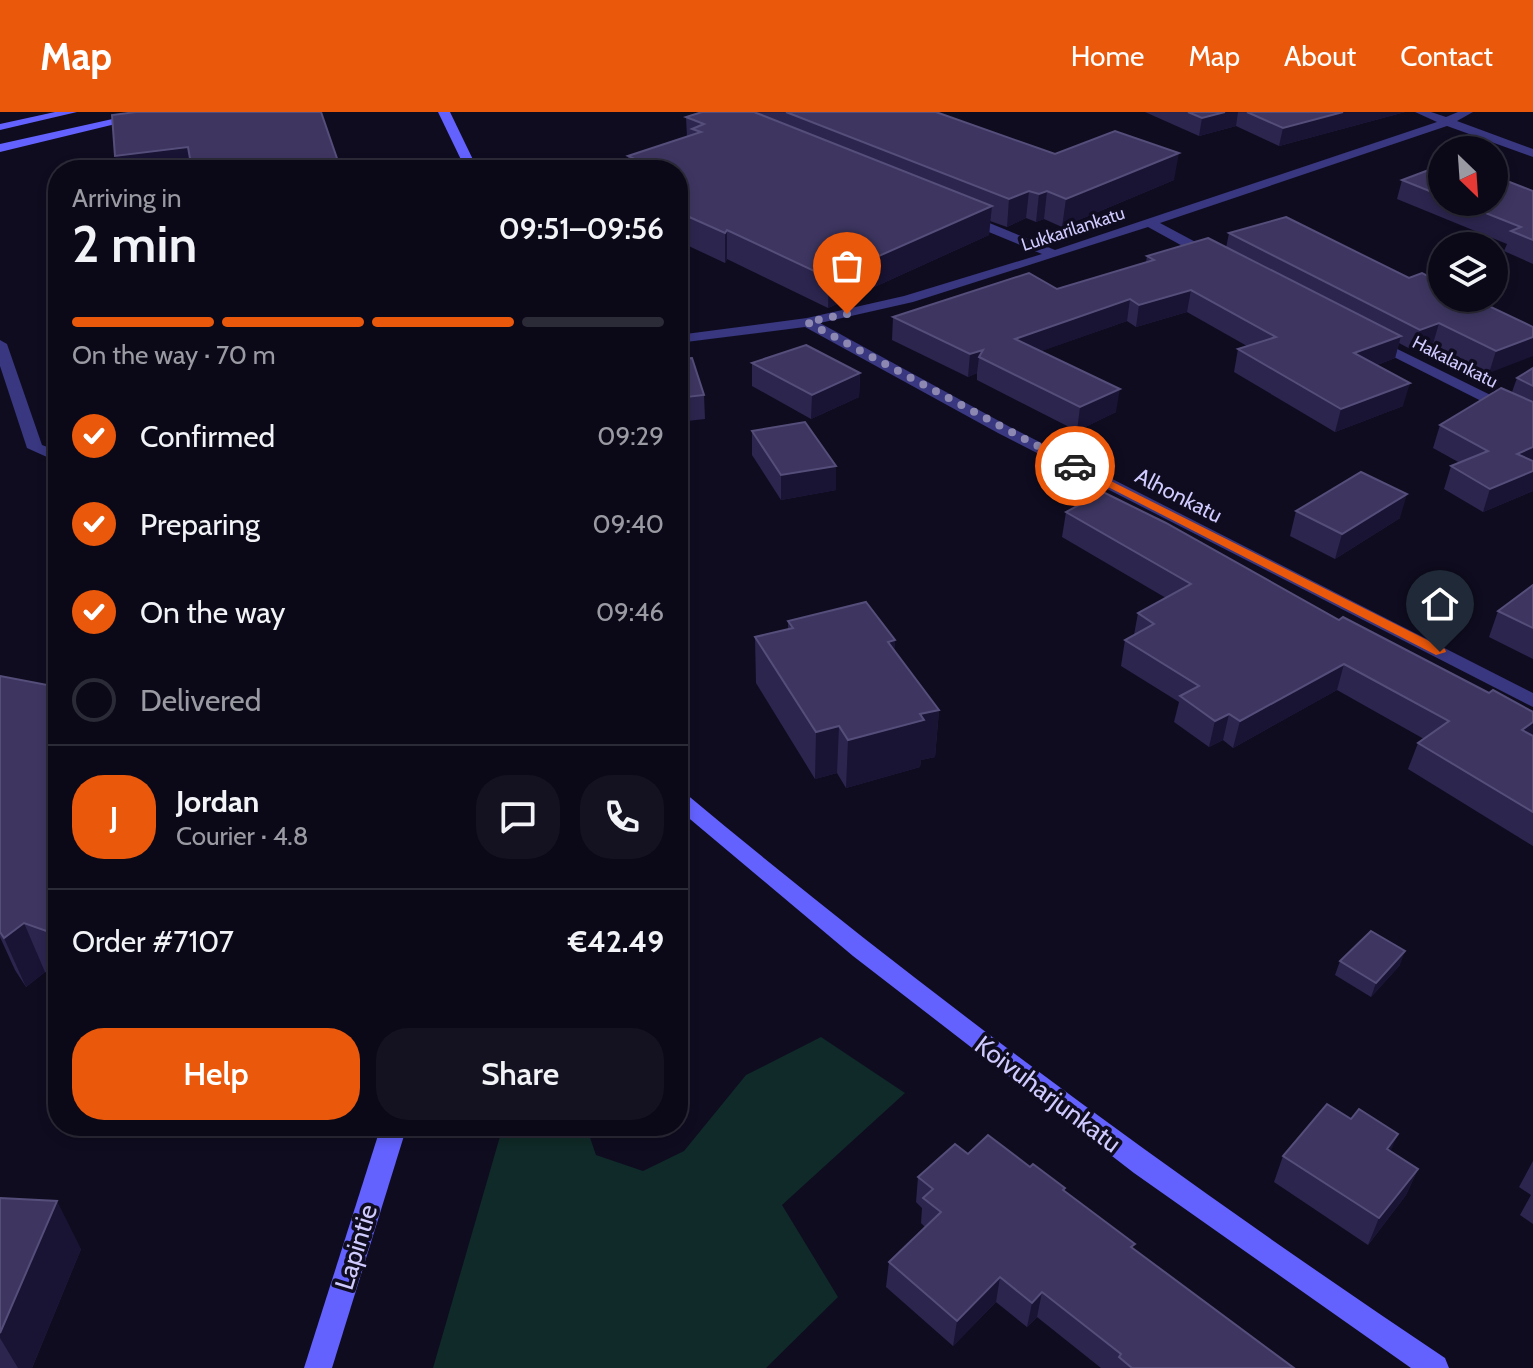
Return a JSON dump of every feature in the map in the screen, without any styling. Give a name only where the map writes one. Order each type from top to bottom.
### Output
[{"type":"main road","points":[[0,127],[71,112]]},
{"type":"main road","points":[[0,148],[159,112]]},
{"type":"main road","points":[[444,112],[467,160]]},
{"type":"main road","name":"Koivuharjunkatu","points":[[688,807],[784,890],[1170,1186],[1435,1368]]},
{"type":"main road","name":"Lapintie","points":[[318,1368],[391,1136]]},
{"type":"street","points":[[1421,112],[1533,153]]},
{"type":"street","name":"Lukkarilankatu","points":[[688,338],[807,322],[908,299],[1055,254],[1449,122],[1467,112]]},
{"type":"street","points":[[951,211],[1055,254]]},
{"type":"street","points":[[1148,222],[1222,262]]},
{"type":"street","name":"Alhonkatu","points":[[807,322],[1004,430],[1533,701]]},
{"type":"street","name":"Hakalankatu","points":[[1353,331],[1533,422]]},
{"type":"street","points":[[0,344],[35,448],[48,453]]},
{"type":"green space","points":[[821,1037],[905,1093],[782,1205],[838,1297],[766,1368],[433,1368],[500,1136],[589,1136],[596,1155],[643,1171],[684,1151],[746,1075]]},
{"type":"building","points":[[136,112],[321,112],[338,160],[190,160],[188,147],[115,156],[112,115]]},
{"type":"building","points":[[702,112],[754,112],[992,206],[829,278],[727,230],[725,233],[688,216],[688,160],[637,160],[628,156],[701,132],[692,129],[704,124],[686,117]]},
{"type":"building","points":[[786,112],[936,112],[1055,154],[1115,131],[1179,153],[1066,199],[1047,191],[1039,194],[1029,191],[1009,199]]},
{"type":"building","points":[[1188,112],[1225,112],[1202,118]]},
{"type":"building","points":[[1247,112],[1343,112],[1283,128]]},
{"type":"building","points":[[1428,170],[1428,190],[1402,180]]},
{"type":"building","points":[[1508,181],[1533,191],[1533,240],[1511,231],[1521,227],[1493,216],[1508,216]]},
{"type":"building","points":[[1286,217],[1409,278],[1422,273],[1428,276],[1428,312],[1501,312],[1533,327],[1533,337],[1496,351],[1439,323],[1420,330],[1229,233]]},
{"type":"building","points":[[1208,238],[1401,336],[1354,353],[1410,383],[1341,409],[1238,349],[1276,337],[1191,290],[1139,305],[1130,299],[1015,339],[1120,389],[1080,407],[979,357],[983,350],[970,354],[893,317],[1029,273],[1057,289],[1154,260],[1147,256]]},
{"type":"building","points":[[806,345],[860,373],[812,395],[752,363]]},
{"type":"building","points":[[688,358],[692,358],[704,395],[688,397]]},
{"type":"building","points":[[1533,368],[1533,386],[1517,378]]},
{"type":"building","points":[[1501,388],[1533,402],[1533,447],[1517,454],[1533,461],[1533,471],[1490,489],[1451,466],[1488,451],[1440,425]]},
{"type":"building","points":[[805,422],[836,466],[781,475],[752,431]]},
{"type":"building","points":[[1361,472],[1407,494],[1342,534],[1296,511]]},
{"type":"building","points":[[1103,492],[1166,523],[1339,620],[1343,617],[1489,693],[1493,690],[1533,712],[1533,722],[1522,730],[1533,736],[1533,812],[1418,743],[1449,721],[1344,664],[1240,721],[1229,714],[1215,721],[1180,696],[1199,686],[1125,640],[1154,624],[1138,613],[1191,584],[1066,512]]},
{"type":"building","points":[[1533,585],[1533,628],[1498,611]]},
{"type":"building","points":[[866,602],[895,640],[888,642],[939,710],[920,714],[924,720],[848,740],[839,726],[816,732],[755,637],[793,628],[788,621]]},
{"type":"building","points":[[0,676],[48,685],[48,931],[24,923],[4,938],[0,932]]},
{"type":"building","points":[[1371,931],[1405,951],[1376,983],[1340,961]]},
{"type":"building","points":[[1327,1104],[1351,1119],[1359,1109],[1398,1134],[1387,1149],[1418,1169],[1379,1218],[1283,1156]]},
{"type":"building","points":[[988,1135],[1030,1167],[1033,1164],[1065,1188],[1063,1190],[1135,1244],[1131,1247],[1294,1368],[1132,1368],[1119,1357],[1121,1354],[1042,1292],[1032,1303],[1000,1277],[957,1321],[889,1262],[941,1212],[923,1198],[933,1189],[918,1177],[955,1144],[968,1154]]},
{"type":"building","points":[[0,1198],[57,1201],[0,1333]]},
{"type":"way so far","points":[[847,314],[807,322],[1075,466]]},
{"type":"route","points":[[1075,466],[1440,652]]}]
